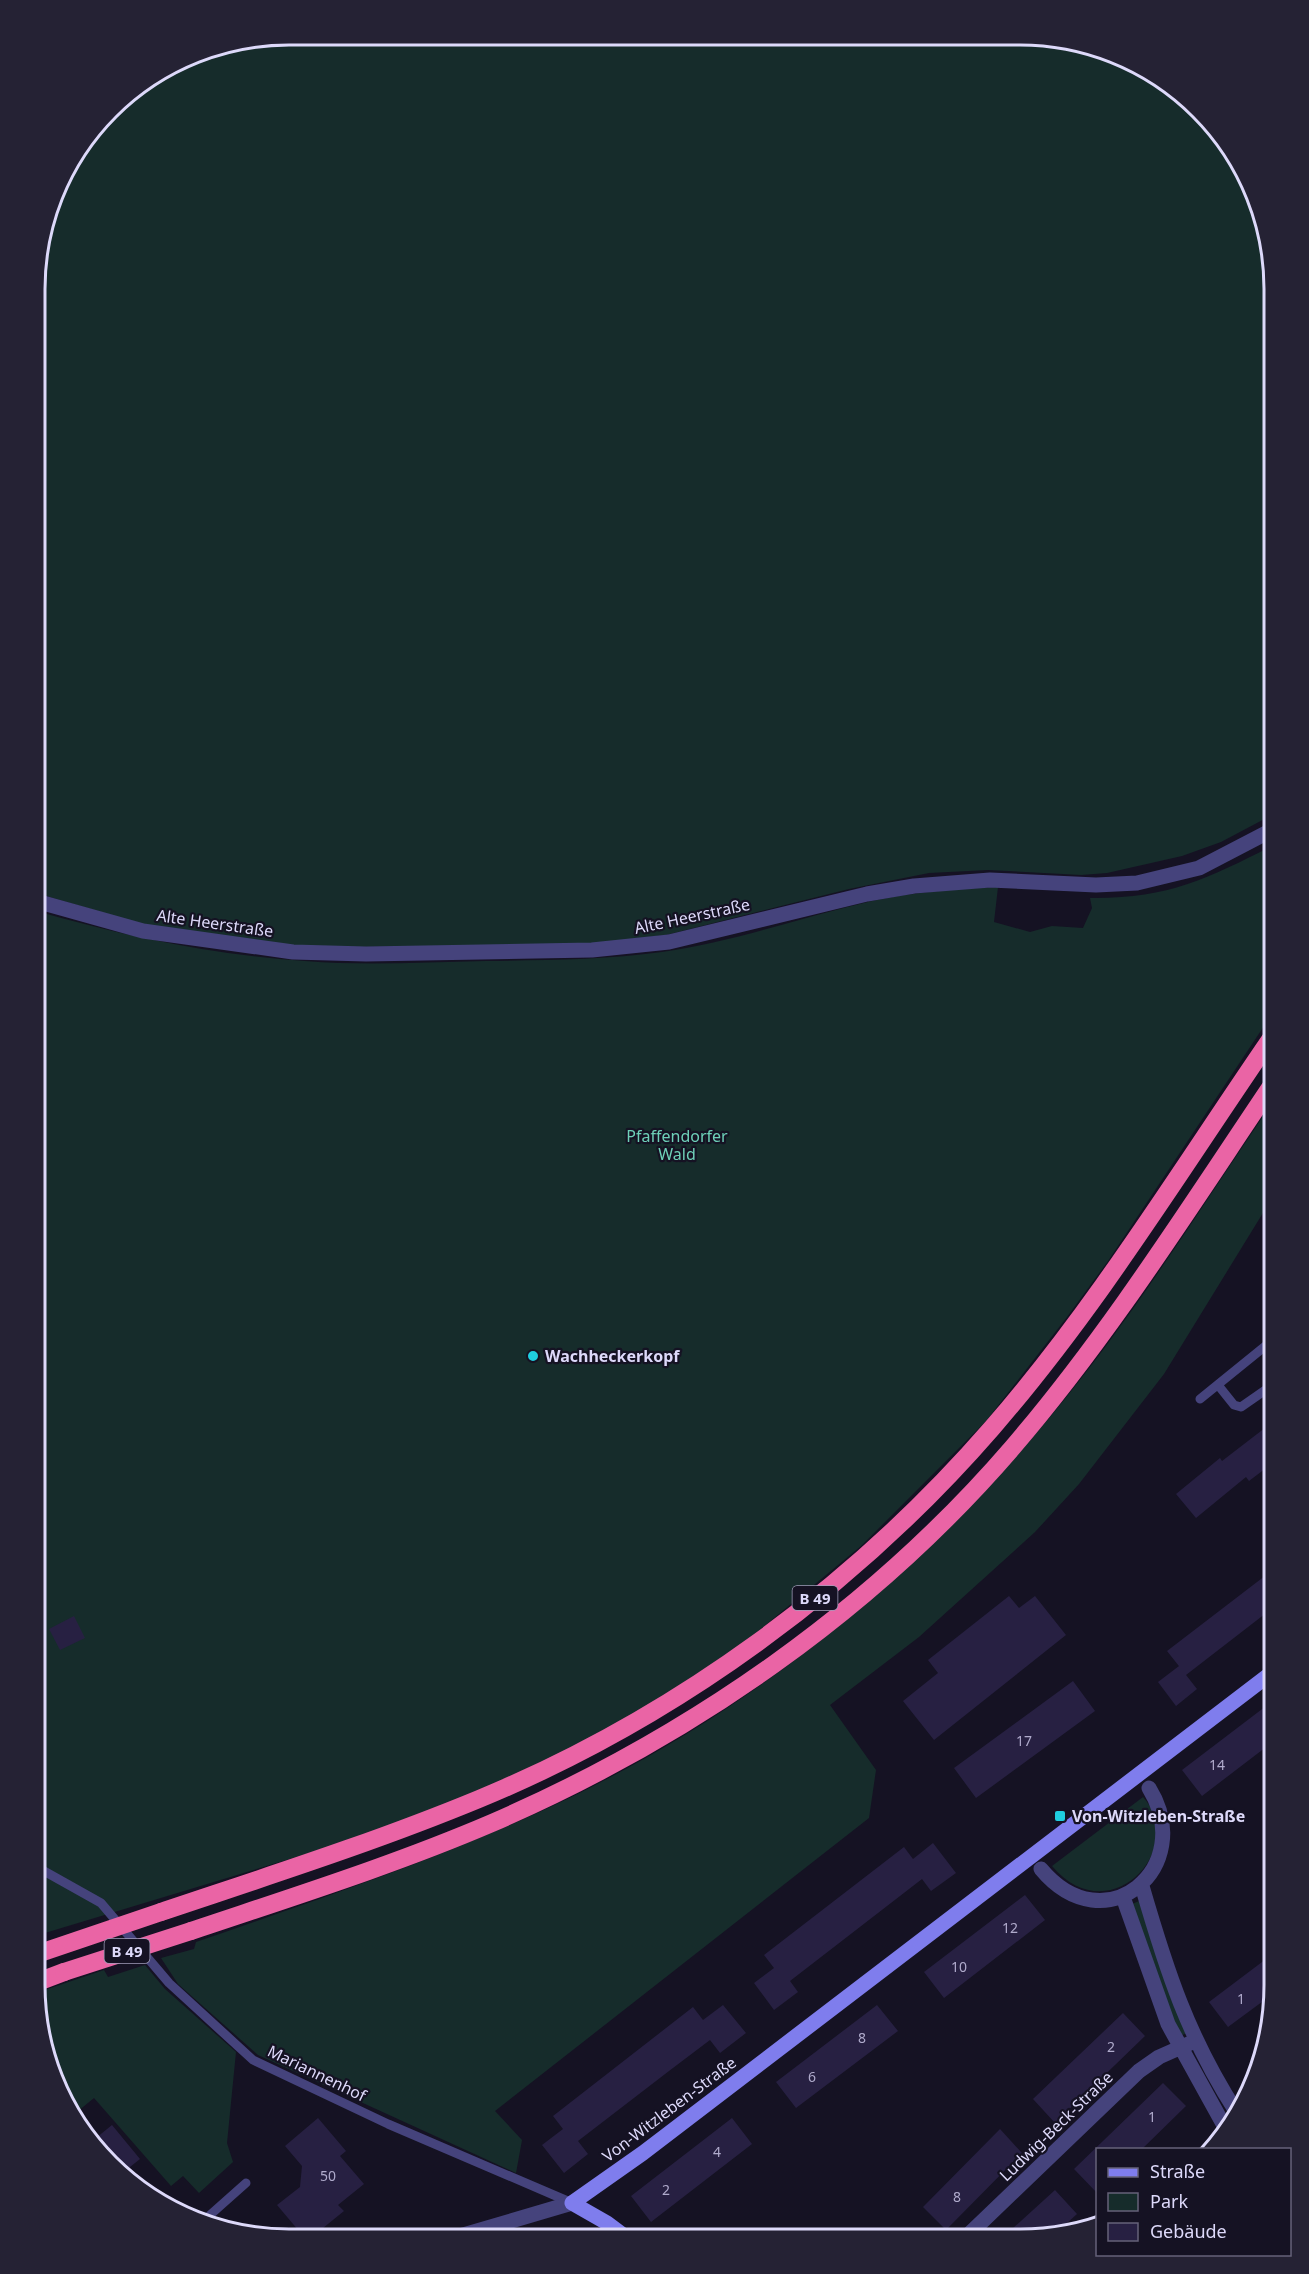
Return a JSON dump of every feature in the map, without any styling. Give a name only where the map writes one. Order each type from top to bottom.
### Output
[{"type":"highway","name":"B 49","points":[[45,1951],[391,1834],[482,1798],[613,1734],[684,1692],[771,1632],[832,1584],[890,1533],[992,1429],[1113,1272],[1264,1049]]},
{"type":"highway","name":"B 49","points":[[45,1979],[401,1860],[559,1792],[627,1758],[698,1716],[787,1655],[851,1606],[958,1506],[1046,1406],[1136,1286],[1264,1097]]},
{"type":"street","name":"Alte Heerstraße","points":[[45,904],[143,931],[294,952],[366,954],[592,950],[669,942],[867,894],[914,886],[990,880],[1096,885],[1137,883],[1199,868],[1264,834]]},
{"type":"street","name":"Von-Witzleben-Straße","points":[[572,2203],[643,2153],[1264,1679]]},
{"type":"street","points":[[1041,1869],[1055,1884],[1076,1896],[1100,1901],[1123,1897],[1142,1886],[1155,1865],[1163,1832],[1161,1811],[1149,1788]]},
{"type":"street","points":[[1142,1886],[1177,2000],[1195,2041],[1233,2104]]},
{"type":"street","points":[[1123,1897],[1155,1991],[1179,2048],[1224,2120]]},
{"type":"street","name":"Ludwig-Beck-Straße","points":[[974,2229],[1139,2071],[1158,2057],[1195,2041]]},
{"type":"street","points":[[484,2229],[572,2203],[615,2229]]},
{"type":"lane","points":[[1200,1399],[1264,1347]]},
{"type":"lane","points":[[1218,1385],[1234,1405],[1241,1407],[1264,1391]]},
{"type":"lane","name":"Mariannenhof","points":[[46,1872],[101,1903],[169,1983],[254,2060],[388,2124],[572,2203]]},
{"type":"lane","points":[[210,2216],[246,2183]]},
{"type":"green space","points":[[289,45],[1020,45],[1052,47],[1083,53],[1128,70],[1169,95],[1193,116],[1214,140],[1239,181],[1251,210],[1262,257],[1264,289],[1264,819],[1221,842],[1182,856],[1107,873],[1081,875],[988,870],[929,873],[849,889],[666,935],[589,944],[359,947],[290,945],[142,924],[45,896],[45,289],[47,257],[58,210],[70,181],[86,153],[116,116],[140,95],[181,70],[210,58],[257,47]]},
{"type":"green space","name":"Pfaffendorfer Wald","points":[[1264,850],[1264,1026],[1108,1261],[1067,1317],[986,1421],[861,1546],[727,1657],[679,1688],[539,1766],[389,1829],[45,1933],[45,913],[102,929],[169,943],[271,958],[373,963],[552,960],[640,955],[689,948],[887,898],[919,893],[998,887],[994,922],[1030,932],[1052,926],[1083,928],[1092,908],[1090,898],[1142,895],[1164,891],[1228,868]]},
{"type":"green space","points":[[1264,1115],[1264,1211],[1164,1374],[1079,1484],[1035,1532],[919,1637],[830,1705],[876,1770],[869,1818],[495,2111],[522,2140],[516,2173],[258,2055],[178,1984],[161,1958],[194,1949],[196,1942],[417,1863],[546,1809],[619,1773],[688,1733],[755,1689],[820,1641],[881,1590],[997,1478],[1050,1417],[1110,1341]]},
{"type":"green space","points":[[1143,1797],[1155,1818],[1156,1839],[1149,1860],[1136,1876],[1118,1888],[1097,1891],[1074,1885],[1052,1866]]},
{"type":"green space","points":[[1139,1901],[1187,2033],[1180,2036],[1166,2004],[1132,1904]]},
{"type":"green space","points":[[145,1965],[165,1989],[236,2052],[227,2143],[233,2162],[199,2193],[183,2176],[171,2186],[94,2098],[80,2110],[70,2093],[53,2048],[47,2017],[45,1990],[104,1970],[108,1977]]},
{"type":"building","points":[[1264,1429],[1264,1470],[1249,1481],[1246,1477],[1196,1518],[1176,1494],[1220,1458],[1222,1461]]},
{"type":"building","points":[[1264,1577],[1264,1615],[1186,1675],[1167,1651]]},
{"type":"building","points":[[1009,1596],[1019,1608],[1035,1596],[1066,1635],[934,1740],[903,1701],[938,1673],[928,1660]]},
{"type":"building","points":[[74,1616],[85,1638],[60,1650],[49,1629]]},
{"type":"building","points":[[1179,1666],[1197,1689],[1176,1706],[1158,1682]]},
{"type":"building","points":[[1073,1681],[1095,1711],[976,1798],[954,1768]]},
{"type":"building","points":[[1264,1708],[1264,1749],[1202,1796],[1182,1770]]},
{"type":"building","points":[[933,1843],[956,1873],[931,1891],[922,1879],[790,1981],[798,1992],[774,2010],[754,1983],[774,1968],[764,1955],[904,1847],[913,1859]]},
{"type":"building","points":[[1025,1895],[1045,1920],[944,1998],[924,1972]]},
{"type":"building","points":[[1264,1961],[1263,2001],[1228,2027],[1209,2002]]},
{"type":"building","points":[[723,2005],[746,2033],[720,2053],[710,2040],[578,2141],[588,2154],[564,2173],[542,2145],[563,2129],[553,2116],[693,2007],[703,2020]]},
{"type":"building","points":[[877,2005],[898,2031],[796,2108],[776,2082]]},
{"type":"building","points":[[1123,2013],[1145,2036],[1055,2123],[1033,2099]]},
{"type":"building","points":[[1163,2083],[1186,2106],[1143,2148],[1096,2148],[1096,2192],[1074,2169]]},
{"type":"building","points":[[318,2118],[346,2151],[340,2156],[364,2184],[338,2205],[344,2211],[322,2229],[297,2229],[277,2205],[300,2187],[302,2166],[285,2146]]},
{"type":"building","points":[[732,2118],[752,2144],[651,2222],[631,2196]]},
{"type":"building","points":[[112,2125],[140,2159],[128,2168],[98,2137]]},
{"type":"building","points":[[1000,2129],[1022,2153],[947,2229],[923,2207]]},
{"type":"building","points":[[1055,2190],[1077,2214],[1065,2224],[1012,2229]]},
{"type":"place","name":"Wachheckerkopf","points":[[533,1356]]},
{"type":"place","name":"Von-Witzleben-Straße","points":[[1060,1816]]}]
